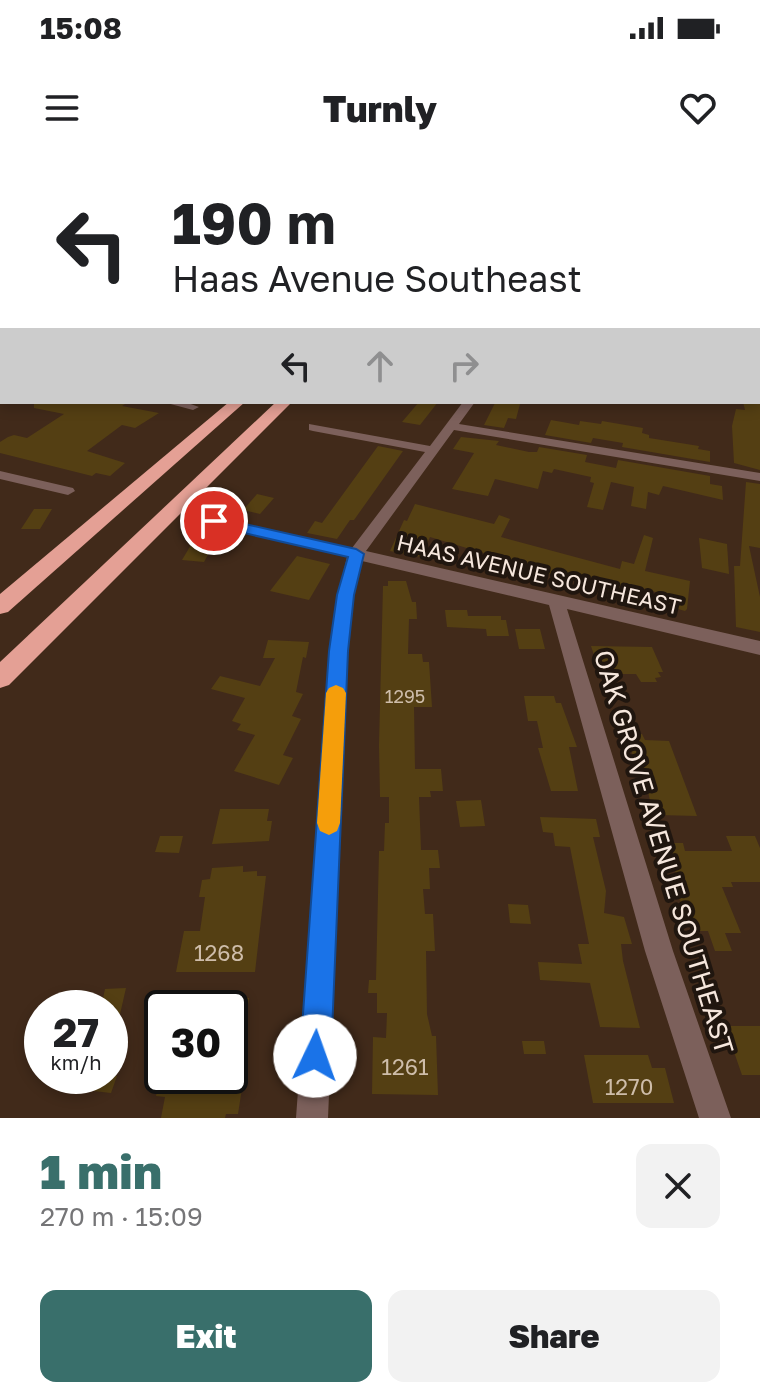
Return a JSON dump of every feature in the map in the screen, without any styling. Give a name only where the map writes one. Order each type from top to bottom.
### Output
[{"type":"highway","points":[[0,606],[236,404]]},
{"type":"highway","points":[[0,678],[283,404]]},
{"type":"highway","points":[[0,688],[73,608]]},
{"type":"street","points":[[179,404],[193,407]]},
{"type":"street","points":[[312,1118],[339,651],[346,595],[356,554],[468,404]]},
{"type":"street","points":[[451,426],[760,477]]},
{"type":"street","points":[[313,427],[433,450]]},
{"type":"street","points":[[0,475],[68,491]]},
{"type":"street","name":"HAAS AVENUE SOUTHEAST","points":[[214,521],[760,648]]},
{"type":"street","name":"OAK GROVE AVENUE SOUTHEAST","points":[[557,603],[659,951],[715,1118]]},
{"type":"building","points":[[34,404],[125,404],[122,406],[159,413],[135,428],[122,425],[87,451],[125,463],[110,476],[96,473],[92,476],[0,453],[0,442],[8,437],[27,438],[64,414],[34,408]]},
{"type":"building","points":[[417,404],[436,404],[420,425],[402,422]]},
{"type":"building","points":[[494,404],[520,404],[516,419],[508,418],[504,428],[484,425]]},
{"type":"building","points":[[744,404],[760,404],[760,470],[734,463],[732,426],[736,409],[745,410]]},
{"type":"building","points":[[551,420],[579,425],[580,421],[601,424],[602,421],[643,428],[642,433],[649,435],[649,438],[699,446],[698,449],[710,451],[710,462],[622,447],[623,443],[593,438],[591,443],[545,435]]},
{"type":"building","points":[[461,437],[499,441],[496,445],[529,452],[537,452],[539,447],[587,455],[585,462],[616,468],[618,460],[710,476],[710,484],[722,486],[723,500],[663,486],[659,495],[648,492],[646,509],[631,506],[634,487],[611,482],[603,510],[587,507],[594,483],[590,482],[591,477],[554,469],[552,473],[543,471],[538,489],[495,479],[488,496],[452,489],[474,453],[453,449]]},
{"type":"building","points":[[378,446],[403,451],[354,520],[350,520],[337,539],[307,533],[315,521],[322,523]]},
{"type":"building","points":[[746,482],[760,484],[760,548],[749,546],[760,597],[760,632],[736,627],[734,566],[740,566]]},
{"type":"building","points":[[257,494],[274,498],[260,514],[243,510]]},
{"type":"building","points":[[415,504],[494,524],[499,515],[510,519],[501,537],[620,569],[622,561],[634,564],[644,535],[653,538],[645,571],[690,581],[687,609],[660,604],[662,594],[639,587],[636,596],[516,565],[430,537],[421,557],[390,551]]},
{"type":"building","points":[[34,509],[52,509],[40,529],[21,529]]},
{"type":"building","points":[[195,538],[216,540],[204,562],[182,560]]},
{"type":"building","points":[[699,538],[727,544],[729,574],[702,568]]},
{"type":"building","points":[[297,556],[330,564],[309,600],[270,591]]},
{"type":"building","points":[[388,581],[406,581],[412,602],[416,602],[417,619],[409,619],[408,654],[422,654],[423,662],[429,662],[432,707],[414,707],[415,769],[441,769],[443,791],[430,791],[431,797],[419,797],[421,850],[438,850],[440,868],[429,868],[430,889],[423,889],[425,914],[433,914],[435,951],[426,951],[427,1014],[432,1036],[436,1036],[438,1095],[372,1094],[373,1037],[386,1038],[387,1013],[377,1013],[377,993],[368,993],[369,980],[376,980],[379,851],[384,851],[385,823],[389,823],[389,797],[380,797],[379,745],[383,586],[388,586]]},
{"type":"building","points":[[445,610],[467,610],[468,616],[501,616],[501,620],[506,620],[509,636],[487,636],[486,629],[447,627]]},
{"type":"building","points":[[515,629],[540,629],[545,649],[519,649]]},
{"type":"building","points":[[268,640],[309,642],[296,692],[303,694],[292,716],[301,719],[283,755],[293,758],[279,785],[234,771],[255,735],[237,730],[241,724],[232,721],[245,698],[211,689],[220,676],[260,686],[275,658],[263,658]]},
{"type":"building","points":[[591,646],[652,647],[663,672],[658,672],[661,677],[655,678],[657,682],[641,682],[636,674],[614,674],[612,670],[605,670],[603,664],[597,664]]},
{"type":"building","points":[[524,696],[554,696],[556,703],[561,703],[577,747],[569,747],[578,791],[551,791],[538,748],[543,748],[537,721],[528,721]]},
{"type":"building","points":[[626,734],[642,734],[645,740],[669,741],[697,816],[659,815],[657,810],[652,810],[643,768],[637,768]]},
{"type":"building","points":[[481,800],[485,826],[460,827],[456,801]]},
{"type":"building","points":[[220,809],[269,809],[267,821],[272,821],[269,841],[212,844]]},
{"type":"building","points":[[540,817],[596,819],[600,837],[593,837],[606,891],[604,913],[624,917],[632,944],[621,944],[623,961],[640,1028],[600,1027],[590,983],[540,980],[538,962],[582,964],[578,944],[589,944],[570,847],[555,846],[553,833],[543,832]]},
{"type":"building","points":[[160,836],[183,836],[179,853],[155,852]]},
{"type":"building","points":[[726,836],[755,836],[760,848],[760,882],[731,882],[733,887],[722,887],[741,933],[725,933],[732,951],[715,951],[708,931],[691,931],[679,898],[685,898],[665,843],[683,843],[685,851],[732,851]]},
{"type":"building","points":[[243,866],[243,872],[257,871],[257,876],[266,876],[255,972],[176,972],[184,931],[200,931],[205,897],[199,897],[202,880],[210,879],[212,868]]},
{"type":"building","points":[[508,904],[528,905],[531,924],[510,923]]},
{"type":"building","points":[[725,1026],[760,1026],[760,1075],[742,1075]]},
{"type":"building","points":[[522,1041],[544,1041],[546,1054],[524,1054]]},
{"type":"building","points":[[584,1055],[648,1055],[652,1068],[665,1068],[674,1103],[593,1103]]},
{"type":"building","points":[[241,1094],[238,1114],[226,1114],[225,1118],[161,1118],[165,1097],[156,1096]]},
{"type":"slow traffic","points":[[329,823],[336,693]]},
{"type":"route","points":[[214,521],[356,554],[346,595],[339,651],[315,1056]]}]
